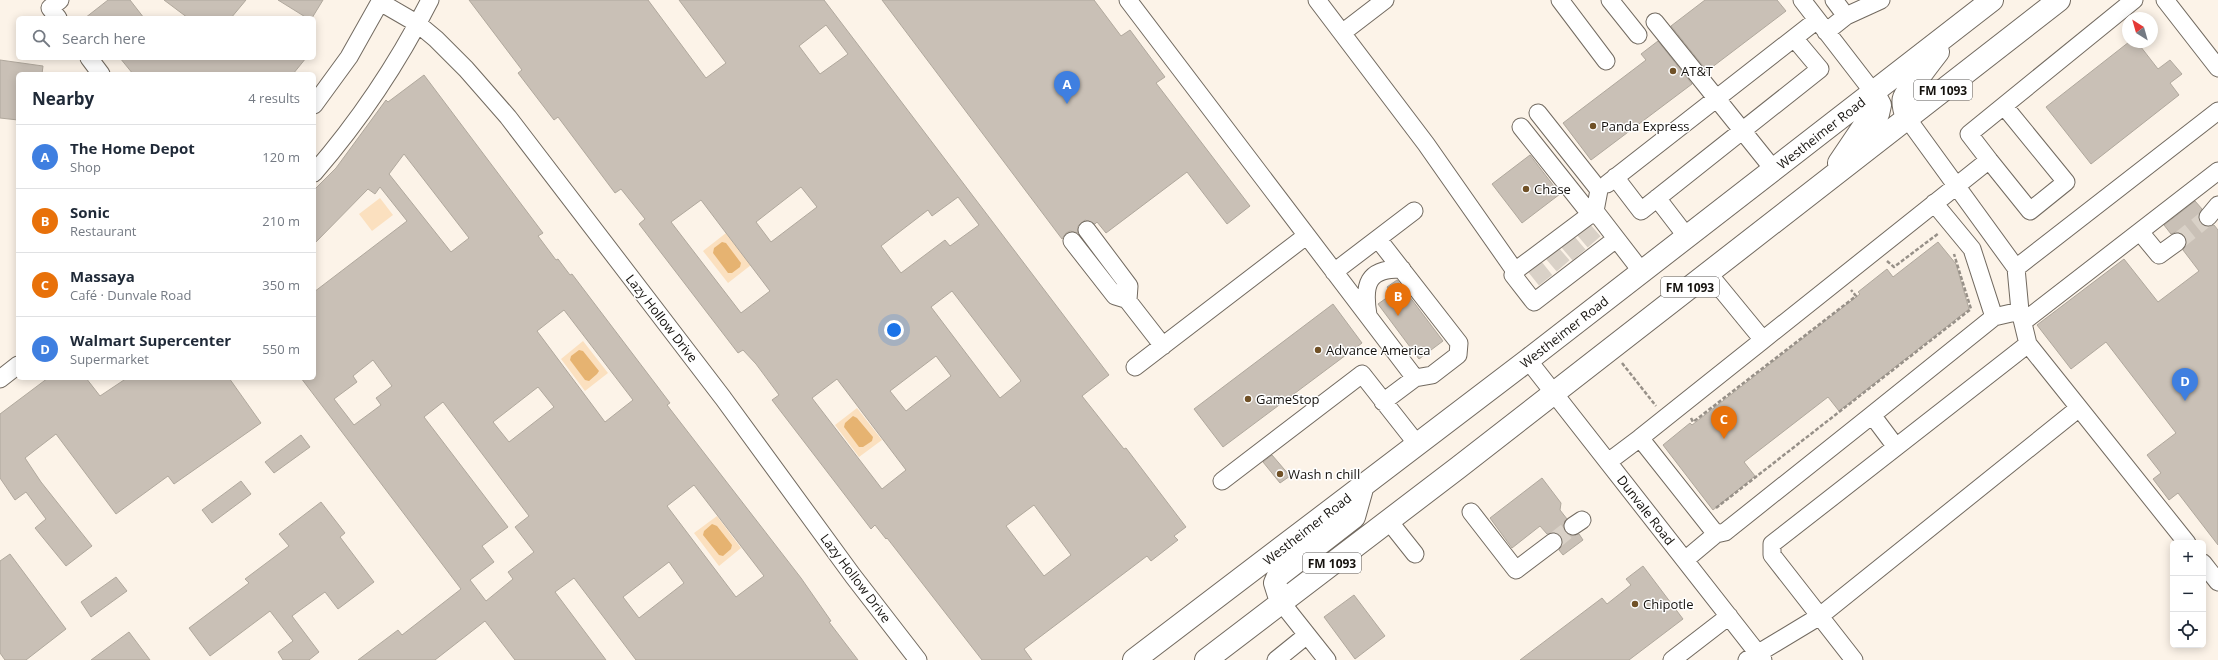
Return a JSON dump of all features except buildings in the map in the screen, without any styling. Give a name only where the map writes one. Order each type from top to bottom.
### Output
[{"type":"main road","name":"FM 1093","points":[[1206,660],[1554,393],[2059,0]]},
{"type":"main road","name":"Westheimer Road","points":[[1134,660],[1528,360],[1774,170],[1987,2]]},
{"type":"main road","points":[[1907,118],[1904,107],[1907,89],[1916,82],[1952,31]]},
{"type":"main road","points":[[1827,180],[1866,123],[1878,114],[1880,105],[1873,92]]},
{"type":"main road","points":[[1281,602],[1275,583],[1278,576],[1354,517],[1362,485]]},
{"type":"street","points":[[56,16],[50,8],[60,0]]},
{"type":"street","points":[[316,170],[387,79],[430,0]]},
{"type":"street","points":[[1128,0],[1415,378]]},
{"type":"street","points":[[1317,0],[1426,144],[1515,271],[1513,275],[1534,302],[1550,285],[1598,247],[1616,239]]},
{"type":"street","points":[[1342,33],[1385,0]]},
{"type":"street","points":[[1560,0],[1606,61]]},
{"type":"street","points":[[1610,0],[1638,35]]},
{"type":"street","points":[[1802,0],[1873,92]]},
{"type":"street","points":[[1834,0],[1846,16]]},
{"type":"street","points":[[1515,271],[1532,264],[1587,220],[1599,190],[1794,38],[1881,0]]},
{"type":"street","points":[[2004,106],[2066,182],[2030,211],[1969,134],[2134,0]]},
{"type":"street","points":[[2165,0],[2218,68]]},
{"type":"street","points":[[316,102],[349,57],[380,1]]},
{"type":"street","name":"Lazy Hollow Drive","points":[[380,1],[418,24],[466,69],[508,117],[723,398],[853,576],[918,660]]},
{"type":"street","points":[[1655,22],[1774,170]]},
{"type":"street","points":[[1615,177],[1640,211],[1657,198],[1820,69],[1794,38]]},
{"type":"street","points":[[90,60],[100,72]]},
{"type":"street","points":[[2016,268],[2218,111]]},
{"type":"street","points":[[1538,113],[1599,190]]},
{"type":"street","points":[[1907,118],[1916,133],[1957,186],[2016,268],[2022,316],[2028,344],[2185,540]]},
{"type":"street","points":[[1521,127],[1587,220],[1616,239],[1642,272]]},
{"type":"street","points":[[1608,462],[1989,160]]},
{"type":"street","points":[[1685,560],[1716,534],[1725,532],[1994,318],[2022,316],[2140,232],[2218,171]]},
{"type":"street","points":[[1657,198],[1687,237]]},
{"type":"street","points":[[1934,203],[1972,249],[1994,318]]},
{"type":"street","points":[[1334,272],[1414,211]]},
{"type":"street","points":[[2140,232],[2159,255],[2177,242]]},
{"type":"street","points":[[1080,235],[1163,346]]},
{"type":"street","points":[[1135,367],[1306,236]]},
{"type":"street","points":[[1378,239],[1459,343],[1458,355],[1432,375],[1415,378],[1383,402]]},
{"type":"street","points":[[1368,316],[1365,296],[1367,283],[1376,275],[1388,269],[1402,269]]},
{"type":"street","points":[[1708,273],[1762,340]]},
{"type":"street","points":[[1854,660],[1772,555],[1772,544],[2028,344]]},
{"type":"street","name":"Dunvale Road","points":[[1528,360],[1729,616],[1756,657]]},
{"type":"street","points":[[0,379],[16,367]]},
{"type":"street","points":[[1222,481],[1362,374],[1416,444]]},
{"type":"street","points":[[1756,657],[1820,616],[2079,408]]},
{"type":"street","points":[[1872,415],[1896,447]]},
{"type":"street","points":[[1640,438],[1716,534]]},
{"type":"street","points":[[1471,512],[1516,570],[1553,542]]},
{"type":"street","points":[[1388,520],[1414,554]]},
{"type":"street","points":[[2206,567],[2218,582]]},
{"type":"street","points":[[1281,602],[1327,660]]},
{"type":"street","points":[[1672,660],[1729,616]]},
{"type":"street","points":[[1276,660],[1307,635]]},
{"type":"path","points":[[1882,265],[1888,261],[1894,267],[1941,231],[1944,236]]},
{"type":"path","points":[[1710,513],[1971,309],[1954,253]]},
{"type":"path","points":[[1685,422],[1690,418],[1693,422],[1856,296],[1851,290],[1857,285]]},
{"type":"path","points":[[1622,362],[1665,418]]},
{"type":"shaded area","points":[[380,198],[393,215],[372,231],[359,214]]},
{"type":"shaded area","points":[[726,233],[751,265],[728,283],[703,251]]},
{"type":"shaded area","points":[[722,242],[726,243],[741,263],[740,267],[732,273],[728,273],[713,253],[714,248]]},
{"type":"shaded area","points":[[583,341],[608,373],[585,391],[561,359]]},
{"type":"shaded area","points":[[579,350],[583,351],[599,371],[589,381],[585,380],[570,360],[571,356]]},
{"type":"shaded area","points":[[857,408],[882,440],[859,457],[835,425]]},
{"type":"shaded area","points":[[853,416],[857,418],[873,437],[872,441],[863,447],[859,447],[844,427],[845,423]]},
{"type":"shaded area","points":[[717,516],[741,548],[719,566],[694,533]]},
{"type":"shaded area","points":[[712,524],[717,526],[732,545],[731,549],[723,556],[719,555],[703,535],[704,531]]},
{"type":"tunnel","points":[[2177,242],[2208,217]]},
{"type":"tunnel","points":[[1583,229],[1596,244]]},
{"type":"tunnel","points":[[1568,242],[1580,256]]},
{"type":"tunnel","points":[[1552,253],[1565,268]]},
{"type":"tunnel","points":[[1535,267],[1547,282]]},
{"type":"tunnel","points":[[1553,542],[1573,526]]},
{"type":"place","name":"AT&T","points":[[1673,71]]},
{"type":"place","name":"The Home Depot","points":[[1067,104]]},
{"type":"place","name":"Panda Express","points":[[1593,126]]},
{"type":"place","name":"Chase","points":[[1526,189]]},
{"type":"place","name":"Sonic","points":[[1398,316]]},
{"type":"place","name":"Advance America","points":[[1318,350]]},
{"type":"place","name":"GameStop","points":[[1248,399]]},
{"type":"place","name":"Walmart Supercenter","points":[[2185,401]]},
{"type":"place","name":"Massaya","points":[[1724,439]]},
{"type":"place","name":"Wash n chill","points":[[1280,474]]},
{"type":"place","name":"Chipotle","points":[[1635,604]]}]
